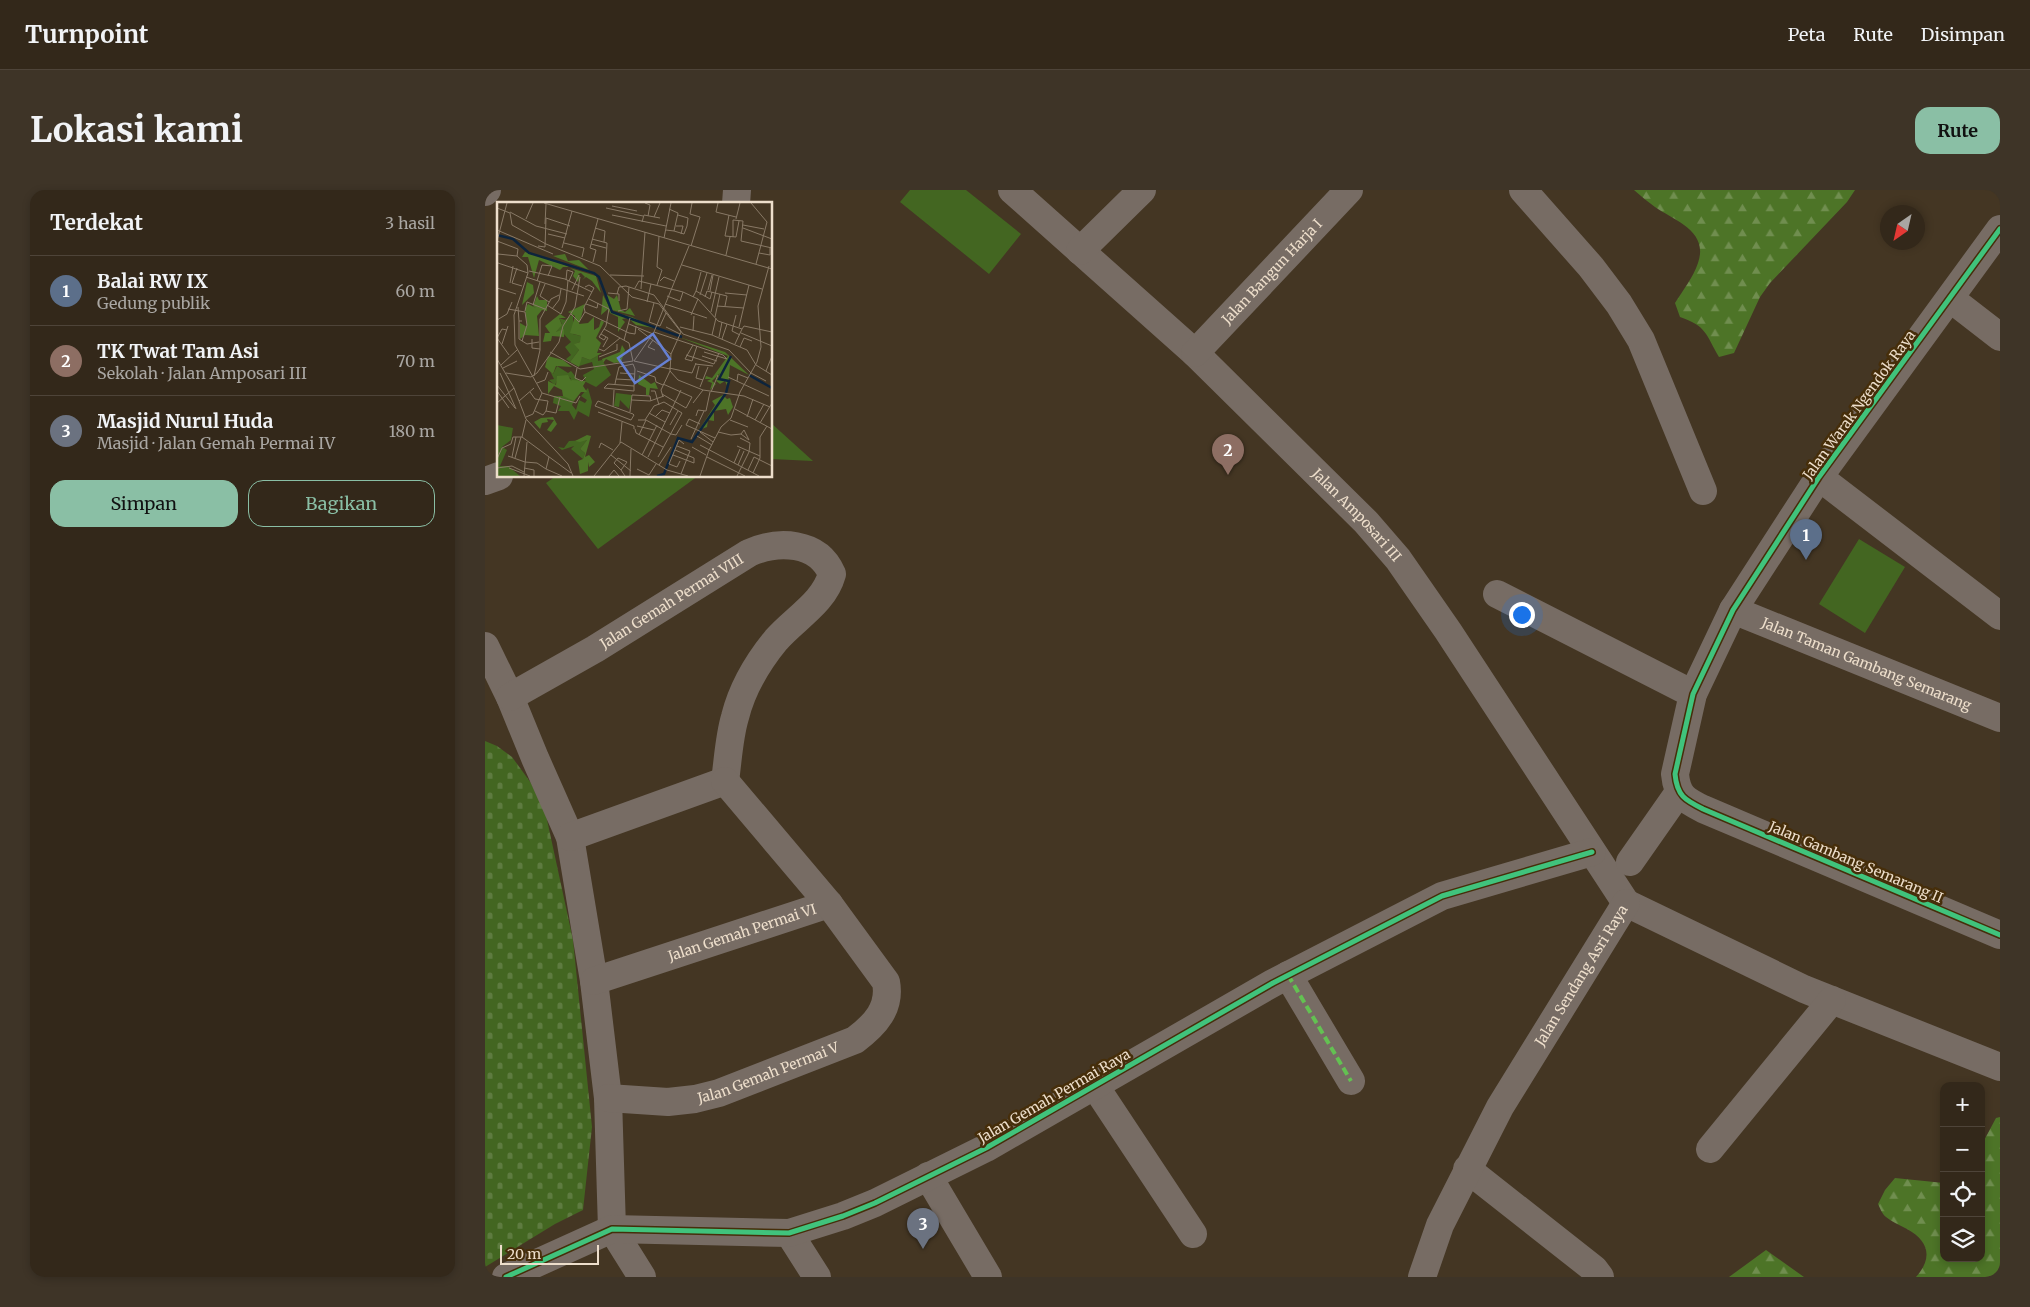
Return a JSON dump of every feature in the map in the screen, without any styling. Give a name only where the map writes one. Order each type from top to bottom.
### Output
[{"type":"street","name":"Jalan Amposari III","points":[[1012,190],[1195,353],[1359,515],[1398,559],[1448,631],[1626,903]]},
{"type":"street","points":[[1080,251],[1141,190]]},
{"type":"street","name":"Jalan Bangun Harja I","points":[[1195,353],[1349,190]]},
{"type":"street","points":[[1523,190],[1591,267],[1619,304],[1641,340],[1703,491]]},
{"type":"street","name":"Jalan Warak Ngendok Raya","points":[[1679,792],[1676,787],[1675,774],[1693,694],[1733,610],[1819,477],[1951,299],[2000,229]]},
{"type":"street","points":[[1951,299],[2000,336]]},
{"type":"street","points":[[485,481],[497,477]]},
{"type":"street","points":[[1819,477],[2000,616]]},
{"type":"street","name":"Jalan Gemah Permai VIII","points":[[510,697],[595,649],[734,562],[763,547],[777,545],[803,547],[824,559],[832,574],[824,592],[777,639],[763,656],[749,681],[734,718],[725,781]]},
{"type":"street","points":[[1497,594],[1693,694]]},
{"type":"street","name":"Jalan Taman Gambang Semarang","points":[[1733,610],[2000,718]]},
{"type":"street","points":[[485,646],[510,697],[570,837],[594,981],[608,1098],[612,1229],[642,1277]]},
{"type":"street","points":[[570,837],[725,781],[829,904]]},
{"type":"street","points":[[1630,862],[1679,792]]},
{"type":"street","name":"Jalan Gambang Semarang II","points":[[1679,792],[1691,804],[1703,810],[2000,935]]},
{"type":"street","name":"Jalan Gemah Permai Raya","points":[[506,1277],[612,1229],[789,1233],[843,1216],[986,1148],[1289,975],[1443,896],[1593,852]]},
{"type":"street","name":"Jalan Sendang Asri Raya","points":[[1422,1277],[1440,1225],[1500,1107],[1626,903],[1831,1000],[2000,1067]]},
{"type":"street","name":"Jalan Gemah Permai VI","points":[[594,981],[829,904],[886,982]]},
{"type":"street","points":[[1289,975],[1351,1081]]},
{"type":"street","name":"Jalan Gemah Permai V","points":[[608,1098],[668,1102],[695,1099],[733,1088],[855,1040],[869,1029],[881,1015],[888,992],[886,982]]},
{"type":"street","points":[[1711,1149],[1831,1000]]},
{"type":"street","points":[[1095,1086],[1193,1234]]},
{"type":"street","points":[[1467,1169],[1594,1269],[1601,1277]]},
{"type":"street","points":[[928,1176],[988,1277]]},
{"type":"street","points":[[789,1233],[817,1277]]},
{"type":"green space","points":[[910,190],[966,190],[1021,234],[989,274],[900,202]]},
{"type":"green space","points":[[1634,190],[1855,190],[1847,202],[1770,283],[1760,297],[1734,353],[1719,357],[1705,332],[1696,324],[1680,317],[1675,303],[1691,279],[1698,263],[1700,252],[1699,243],[1695,235],[1680,222],[1655,207]]},
{"type":"green space","points":[[773,425],[813,461],[773,459]]},
{"type":"green space","points":[[553,478],[695,478],[598,549],[546,483]]},
{"type":"green space","points":[[1859,539],[1905,567],[1865,633],[1819,604]]},
{"type":"green space","points":[[485,741],[497,746],[512,757],[531,783],[546,815],[573,940],[592,1127],[583,1210],[555,1224],[485,1267]]},
{"type":"green space","points":[[2000,1117],[2000,1277],[1916,1277],[1925,1263],[1926,1250],[1924,1244],[1914,1234],[1883,1214],[1878,1204],[1885,1190],[1895,1178],[1940,1183],[1940,1262],[1985,1262],[1985,1139],[1996,1118]]},
{"type":"green space","points":[[1766,1250],[1804,1277],[1729,1277]]},
{"type":"marked path","points":[[1288,975],[1351,1081]]},
{"type":"cycle path","points":[[2000,229],[1819,477],[1733,610],[1693,694],[1675,774],[1678,787],[1683,796],[1691,803],[1703,809],[2000,935]]},
{"type":"cycle path","points":[[506,1277],[612,1229],[789,1233],[843,1216],[875,1203],[986,1148],[1273,983],[1442,896],[1592,852]]},
{"type":"place","name":"TK Twat Tam Asi","points":[[1228,475]]},
{"type":"place","name":"Balai RW IX","points":[[1806,560]]},
{"type":"place","name":"Masjid Nurul Huda","points":[[923,1249]]}]
